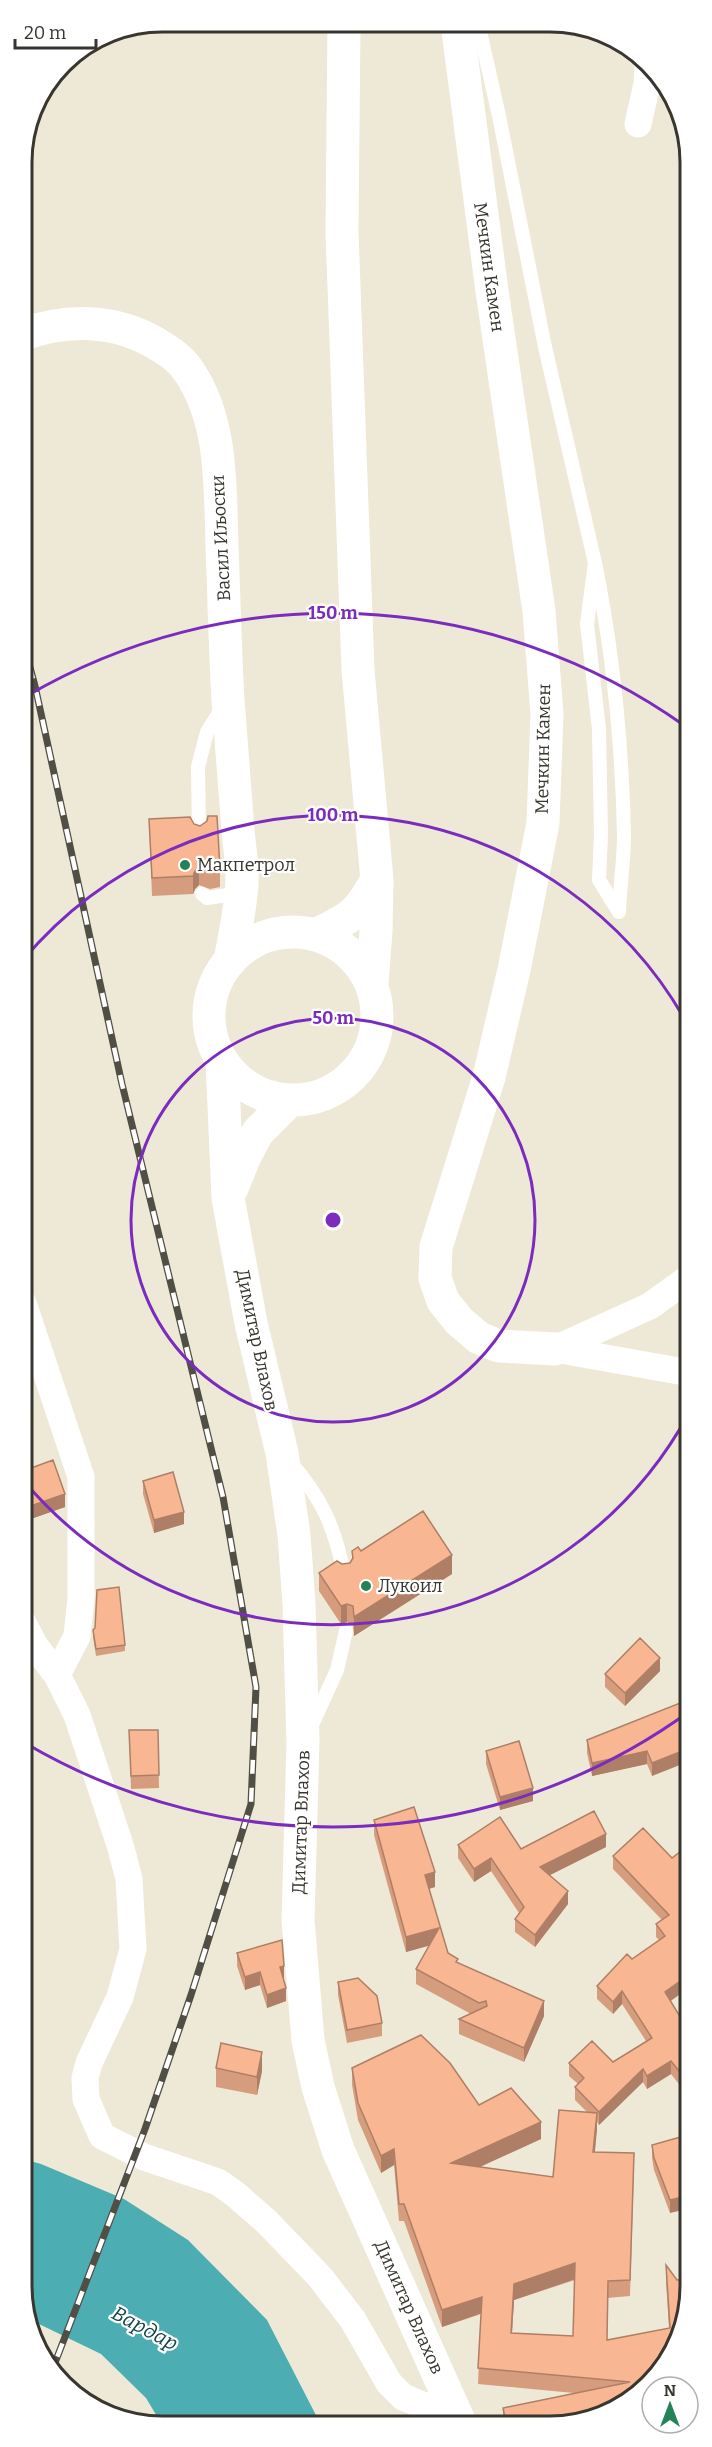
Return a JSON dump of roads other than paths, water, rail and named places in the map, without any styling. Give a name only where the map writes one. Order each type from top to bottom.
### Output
[{"type":"main road","points":[[344,32],[342,232],[358,670],[377,880],[372,984],[378,1016],[371,1050],[352,1077],[323,1095],[290,1100],[263,1094],[240,1081],[222,1061],[212,1036],[209,1010],[215,984],[230,961],[243,948],[260,939],[278,933],[297,932],[315,935],[339,945],[358,962],[372,984]]},
{"type":"main road","name":"Мечкин Камен","points":[[458,32],[492,291],[539,610],[548,714],[543,823],[514,970],[489,1077],[436,1247],[435,1278],[443,1301],[459,1321],[479,1338],[499,1346],[555,1349]]},
{"type":"main road","name":"Васил Иљоски","points":[[32,332],[52,326],[79,323],[112,325],[145,337],[173,354],[186,368],[208,409],[220,483],[228,698],[242,893],[230,961]]},
{"type":"main road","points":[[315,935],[346,920],[363,905],[377,880]]},
{"type":"main road","points":[[242,893],[261,917],[278,933]]},
{"type":"main road","name":"Димитар Влахов","points":[[222,1061],[228,1198],[251,1323],[282,1453],[295,1546],[303,1742],[298,1920],[308,2040],[318,2087],[338,2150],[457,2416]]},
{"type":"main road","points":[[228,1198],[245,1156],[258,1132],[290,1100]]},
{"type":"street","points":[[638,124],[647,75]]},
{"type":"street","points":[[555,1349],[650,1306],[680,1284]]},
{"type":"street","points":[[32,1332],[81,1477],[81,1598],[77,1636],[57,1675]]},
{"type":"street","points":[[555,1349],[680,1371]]},
{"type":"street","points":[[32,1640],[57,1675],[77,1715],[122,1848],[130,1889],[133,1949],[128,1973],[85,2078],[86,2099],[102,2136],[144,2157],[218,2182],[235,2194],[259,2214],[320,2277],[352,2320],[388,2383],[403,2397],[457,2416]]},
{"type":"lane","points":[[480,32],[545,347],[595,563],[607,623],[618,727],[624,836],[619,912],[599,880],[601,834],[599,729],[587,624],[595,563]]},
{"type":"lane","points":[[199,835],[198,766],[207,732],[228,698]]},
{"type":"lane","points":[[202,894],[207,898],[242,893]]},
{"type":"lane","points":[[282,1453],[314,1491],[329,1518],[338,1541],[344,1574]]},
{"type":"lane","points":[[303,1742],[325,1700],[337,1670],[346,1631]]},
{"type":"water","name":"Вардар","points":[[32,2162],[124,2199],[188,2240],[267,2320],[316,2416],[156,2415],[146,2398],[101,2354],[37,2324],[32,2294]]},
{"type":"railway","points":[[32,675],[122,1084],[223,1497],[256,1687],[251,1804],[191,1995],[145,2129],[56,2361]]},
{"type":"place","name":"Макпетрол","points":[[185,865]]},
{"type":"place","name":"Лукоил","points":[[366,1586]]}]
